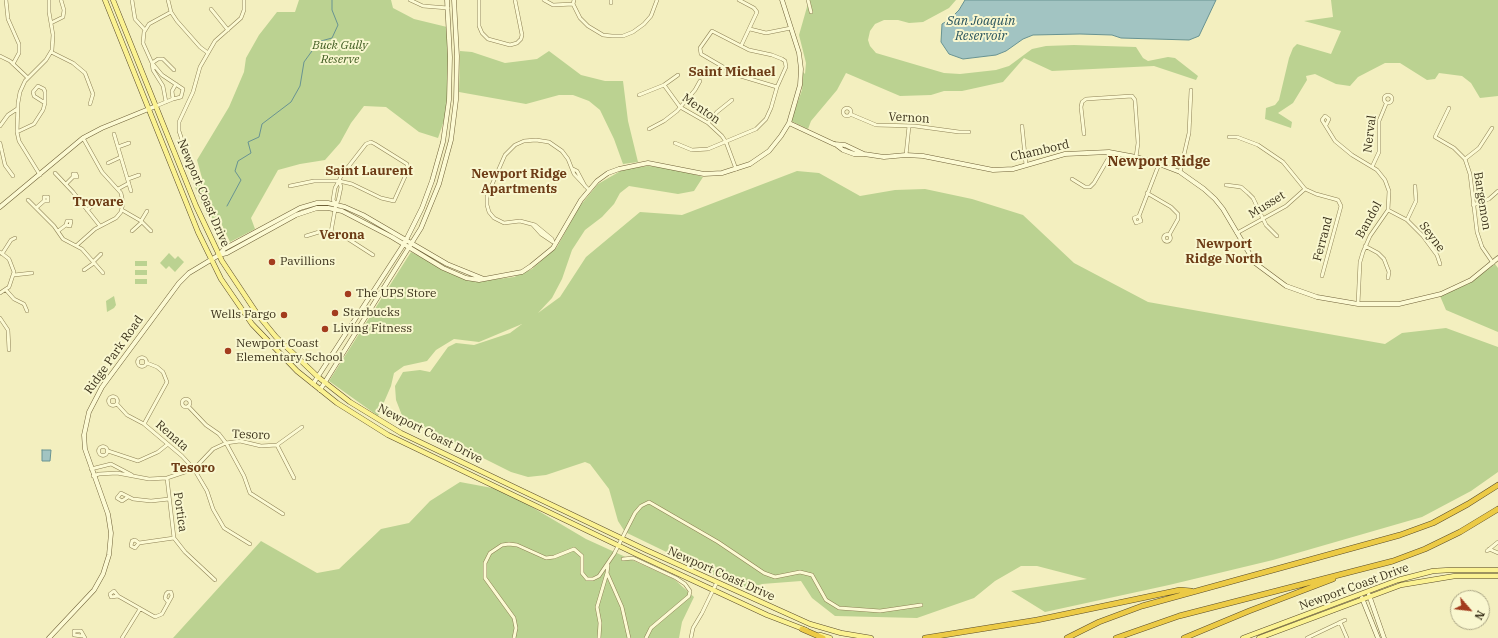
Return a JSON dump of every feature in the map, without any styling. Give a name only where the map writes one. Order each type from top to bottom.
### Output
[{"type":"highway","points":[[1067,638],[1099,622],[1142,606],[1400,535],[1433,523],[1498,486]]},
{"type":"highway","points":[[1116,638],[1179,616],[1393,560],[1425,549],[1460,532],[1498,510]]},
{"type":"highway","points":[[1184,638],[1248,611],[1360,569]]},
{"type":"highway","points":[[925,638],[1037,620],[1180,590],[1194,592]]},
{"type":"highway","points":[[802,629],[823,638]]},
{"type":"main road","name":"Newport Coast Drive","points":[[106,0],[198,232],[211,259],[226,286],[252,324],[288,362],[320,390],[359,418],[388,434],[619,546],[773,617],[802,629],[830,638]]},
{"type":"main road","name":"Newport Coast Drive","points":[[113,0],[196,206],[219,255],[258,315],[276,337],[318,377],[350,402],[400,433],[622,539],[810,624],[841,633],[871,638]]},
{"type":"main road","name":"Newport Coast Drive","points":[[1259,638],[1362,599],[1368,594],[1398,580],[1433,571],[1469,569],[1498,570]]},
{"type":"main road","name":"Newport Coast Drive","points":[[1244,638],[1360,594],[1368,594],[1434,578],[1467,575],[1498,576]]},
{"type":"street","points":[[5,0],[8,19],[19,44],[19,53],[13,64]]},
{"type":"street","points":[[40,175],[21,148],[17,132],[17,110],[20,92],[28,78],[42,65],[51,52],[53,40],[49,0]]},
{"type":"street","points":[[51,23],[63,17],[64,10],[61,0]]},
{"type":"street","points":[[132,0],[135,19],[145,30]]},
{"type":"street","points":[[168,0],[171,12],[183,28],[208,53]]},
{"type":"street","points":[[184,143],[179,126],[180,117],[193,92],[200,67],[215,41],[241,18],[244,10],[244,0]]},
{"type":"street","points":[[410,0],[423,6],[448,8]]},
{"type":"street","points":[[313,384],[404,244],[422,208],[432,181],[444,135],[450,78],[447,0]]},
{"type":"street","points":[[320,390],[421,228],[434,196],[451,140],[457,79],[454,0]]},
{"type":"street","points":[[479,0],[479,26],[482,33],[488,39],[504,44],[517,43],[521,39],[522,35],[514,0]]},
{"type":"street","points":[[544,0],[553,5],[574,2],[580,18],[590,27],[603,35],[623,36],[633,32],[644,24],[651,16],[657,0]]},
{"type":"street","points":[[739,0],[754,8],[757,12],[741,46]]},
{"type":"street","points":[[484,279],[522,272],[545,256],[581,200],[589,190],[608,173],[634,165],[648,163],[665,165],[704,174],[722,173],[750,164],[769,151],[781,136],[788,123],[800,85],[801,69],[799,53],[782,0]]},
{"type":"street","points":[[808,0],[811,12]]},
{"type":"street","points":[[211,9],[228,30]]},
{"type":"street","points":[[0,207],[83,138],[96,131],[181,97],[184,92],[183,89],[162,75],[152,63],[144,47],[143,40],[145,30],[153,20],[171,12]]},
{"type":"street","points":[[750,29],[766,33],[791,28]]},
{"type":"street","points":[[675,143],[700,151],[715,147],[756,129],[766,119],[777,87],[786,67],[785,61],[772,55],[749,50],[715,31],[709,33],[700,48],[701,54],[743,78],[777,87]]},
{"type":"street","points":[[51,52],[73,62],[85,74],[93,94],[90,104]]},
{"type":"street","points":[[0,56],[13,64],[28,78]]},
{"type":"street","points":[[152,63],[158,59],[163,59],[174,70]]},
{"type":"street","points":[[152,63],[153,70],[163,86],[166,102]]},
{"type":"street","points":[[639,95],[664,85],[678,75]]},
{"type":"street","points":[[649,129],[664,121],[680,107],[695,90],[700,80]]},
{"type":"street","points":[[173,99],[172,91],[176,84]]},
{"type":"street","name":"Menton","points":[[664,85],[671,97],[680,107],[708,123],[726,142],[736,169]]},
{"type":"street","points":[[17,132],[34,124],[41,115],[45,103],[45,92],[44,88],[38,86],[33,92],[34,96],[45,103]]},
{"type":"street","points":[[1180,172],[1189,133],[1191,90]]},
{"type":"street","points":[[1084,134],[1081,107],[1082,102],[1086,99],[1132,96],[1135,100],[1138,143],[1136,157]]},
{"type":"street","points":[[708,123],[717,112],[732,100]]},
{"type":"street","name":"Nerval","points":[[1372,167],[1380,149],[1379,124],[1386,104]]},
{"type":"street","name":"Bargemon","points":[[1449,108],[1435,137],[1454,148],[1465,160],[1470,174],[1478,237],[1482,247],[1493,263]]},
{"type":"street","points":[[0,126],[8,115],[17,110]]},
{"type":"street","name":"Vernon","points":[[850,114],[876,125],[909,126],[969,132]]},
{"type":"street","name":"Chambord","points":[[788,123],[834,144],[843,150],[851,150],[864,154],[884,157],[906,155],[993,170],[1013,169],[1065,154],[1109,152],[1136,157],[1159,164],[1180,172],[1198,184],[1215,199],[1223,209],[1236,234],[1255,263],[1286,286],[1317,297],[1358,304],[1399,304],[1441,294],[1471,280],[1498,258]]},
{"type":"street","name":"Bandol","points":[[1326,125],[1335,141],[1352,155],[1382,175],[1387,185],[1390,198],[1388,210],[1365,246],[1360,262],[1358,304]]},
{"type":"street","points":[[906,155],[909,126]]},
{"type":"street","points":[[1022,126],[1026,165]]},
{"type":"street","points":[[1465,160],[1479,148],[1492,128]]},
{"type":"street","points":[[114,134],[131,191]]},
{"type":"street","points":[[1229,137],[1249,141],[1271,153],[1282,162],[1305,188]]},
{"type":"street","points":[[77,245],[100,226],[116,218],[122,210],[123,200],[118,189],[102,172],[83,138]]},
{"type":"street","points":[[554,243],[541,234],[532,224],[520,221],[504,223],[494,218],[489,212],[487,196],[500,164],[507,152],[515,145],[524,141],[536,140],[549,142],[558,148],[568,159],[574,174],[581,184],[589,190]]},
{"type":"street","points":[[290,186],[314,181],[339,181],[352,184],[381,198],[394,201],[408,170],[407,164],[371,142],[366,144],[349,165],[339,181]]},
{"type":"street","points":[[0,143],[6,165],[13,176]]},
{"type":"street","points":[[118,147],[129,143]]},
{"type":"street","points":[[1072,180],[1085,187],[1090,187],[1094,184],[1108,159],[1109,152]]},
{"type":"street","points":[[108,163],[121,157]]},
{"type":"street","points":[[1139,216],[1159,164]]},
{"type":"street","points":[[55,173],[66,184],[100,226]]},
{"type":"street","points":[[128,179],[140,175]]},
{"type":"street","points":[[66,184],[73,178]]},
{"type":"street","points":[[331,232],[341,186],[339,181]]},
{"type":"street","points":[[118,189],[129,183]]},
{"type":"street","points":[[1226,185],[1241,187],[1248,192],[1268,228],[1277,236]]},
{"type":"street","points":[[1407,220],[1416,201],[1415,186]]},
{"type":"street","name":"Ferrand","points":[[1305,188],[1316,194],[1338,200],[1341,206],[1322,276]]},
{"type":"street","name":"Musset","points":[[1236,234],[1286,206],[1305,188]]},
{"type":"street","points":[[1473,205],[1490,199],[1498,191]]},
{"type":"street","points":[[1147,193],[1171,207],[1178,214],[1178,219],[1169,234]]},
{"type":"street","points":[[28,200],[58,231],[63,239],[77,245],[94,262],[103,274]]},
{"type":"street","points":[[36,208],[44,201]]},
{"type":"street","points":[[87,210],[96,203]]},
{"type":"street","name":"Ridge Park Road","points":[[51,637],[94,590],[108,561],[111,542],[110,524],[90,469],[85,449],[84,435],[89,412],[99,391],[179,283],[189,273],[219,255],[224,249],[300,208],[317,203],[336,207],[363,216],[460,271],[484,279]]},
{"type":"street","name":"Ridge Park Road","points":[[336,207],[457,275],[479,280],[484,279]]},
{"type":"street","points":[[122,210],[141,221],[151,231]]},
{"type":"street","name":"Seyne","points":[[1388,210],[1407,220],[1423,236],[1437,255],[1440,264]]},
{"type":"street","points":[[132,231],[147,211]]},
{"type":"street","points":[[58,231],[66,225]]},
{"type":"street","points":[[306,236],[319,232],[331,232],[345,237],[373,255]]},
{"type":"street","points":[[0,293],[6,290],[12,283],[14,275],[11,263],[1,253],[11,240],[15,238]]},
{"type":"street","points":[[1365,246],[1378,253],[1384,259],[1389,272],[1388,278]]},
{"type":"street","points":[[84,270],[102,254]]},
{"type":"street","points":[[14,275],[32,273]]},
{"type":"street","points":[[6,290],[14,299],[24,304],[27,311]]},
{"type":"street","points":[[0,318],[8,330],[9,350]]},
{"type":"street","points":[[144,424],[167,382],[160,370],[147,363]]},
{"type":"street","name":"Renata","points":[[117,404],[127,415],[144,424],[168,444],[194,469],[207,491],[213,509],[224,528],[250,544]]},
{"type":"street","points":[[188,406],[206,425],[219,434],[226,443],[244,476],[250,493],[283,514]]},
{"type":"street","name":"Tesoro","points":[[93,476],[111,473],[148,479],[167,478],[194,469],[213,449],[226,443],[240,441],[261,446],[277,445],[289,438],[302,426]]},
{"type":"street","points":[[108,452],[138,461],[158,452],[168,444]]},
{"type":"street","points":[[277,445],[294,478]]},
{"type":"street","points":[[90,469],[110,464],[111,473]]},
{"type":"street","name":"Tesoro","points":[[110,464],[134,476]]},
{"type":"street","name":"Portica","points":[[167,478],[174,538],[185,552],[215,580]]},
{"type":"street","points":[[128,497],[151,501],[169,499]]},
{"type":"street","points":[[514,638],[516,628],[514,618],[485,578],[485,563],[493,550],[502,545],[512,544],[546,558],[554,557],[574,549],[582,556],[582,574],[584,577],[591,579],[600,576],[619,546],[635,513],[641,506],[649,502],[718,542],[764,573],[775,576],[800,572],[812,575],[826,600],[839,608],[880,611],[921,605]]},
{"type":"street","points":[[139,544],[174,538]]},
{"type":"street","points":[[1498,542],[1488,550],[1498,552]]},
{"type":"street","points":[[623,559],[633,558],[676,578],[685,584],[690,591],[689,596],[652,628],[646,638]]},
{"type":"street","points":[[599,638],[600,623],[597,607],[608,573],[608,563]]},
{"type":"street","points":[[608,573],[622,607],[628,638]]},
{"type":"street","points":[[690,638],[693,628],[717,582]]},
{"type":"street","points":[[1360,594],[1378,638]]},
{"type":"street","points":[[1368,594],[1384,638]]},
{"type":"street","points":[[118,596],[152,616],[162,614],[168,602]]},
{"type":"street","points":[[122,638],[140,609]]},
{"type":"street","points":[[1307,638],[1312,637],[1345,620]]},
{"type":"street","points":[[1340,622],[1347,638]]},
{"type":"green space","name":"Buck Gully Reserve","points":[[299,0],[391,0],[393,8],[414,19],[447,27],[450,67],[446,115],[438,138],[419,132],[386,107],[364,106],[351,123],[340,143],[325,160],[300,164],[278,170],[251,218],[255,229],[230,242],[221,223],[218,223],[206,214],[193,182],[202,178],[197,160],[229,107],[244,72],[246,58],[259,35],[277,12],[295,12]]},
{"type":"green space","points":[[809,0],[956,0],[949,8],[923,22],[909,23],[898,20],[884,20],[875,24],[870,31],[868,40],[870,46],[876,53],[944,73],[960,74],[996,70],[1009,66],[1032,49],[1046,46],[1074,45],[1136,47],[1143,58],[1148,61],[1168,57],[1175,58],[1198,76],[1196,80],[1154,66],[1052,71],[1024,58],[1003,82],[962,91],[944,91],[931,95],[900,96],[846,73],[837,90],[811,121],[808,129],[791,121],[802,90],[803,72],[805,74],[806,63],[799,35]]},
{"type":"green space","points":[[1331,0],[1498,0],[1498,96],[1480,98],[1471,83],[1462,76],[1439,73],[1435,79],[1427,80],[1400,63],[1385,63],[1358,77],[1350,86],[1336,84],[1315,74],[1306,76],[1307,80],[1293,103],[1278,113],[1292,122],[1291,128],[1265,119],[1266,108],[1275,105],[1279,100],[1289,58],[1293,48],[1297,44],[1331,54],[1341,31],[1304,21],[1333,17]]},
{"type":"green space","points":[[460,51],[472,52],[505,63],[537,59],[549,51],[581,75],[605,81],[623,81],[628,121],[638,162],[623,164],[614,139],[600,110],[589,101],[573,95],[559,95],[526,104],[459,92]]},
{"type":"green space","points":[[648,166],[672,168],[703,177],[694,191],[678,194],[629,186],[620,193],[614,204],[602,217],[585,230],[572,250],[562,279],[552,298],[538,313],[560,297],[586,257],[640,212],[682,215],[797,171],[819,173],[860,196],[895,190],[925,189],[972,199],[1023,215],[1074,263],[1148,302],[1385,344],[1402,333],[1446,328],[1498,347],[1498,472],[1471,491],[1422,517],[1273,560],[1169,585],[1045,612],[1011,591],[1087,579],[1037,566],[1021,566],[995,581],[974,598],[917,618],[835,616],[812,598],[801,581],[762,584],[745,590],[625,532],[618,521],[609,489],[590,464],[585,462],[546,475],[528,477],[511,472],[403,418],[396,400],[395,386],[403,372],[420,370],[430,372],[448,347],[456,343],[474,345],[510,333],[522,324],[479,342],[454,339],[436,350],[427,361],[404,366],[394,373],[391,386],[378,416],[329,381],[411,252],[463,278],[481,281],[514,277],[532,269],[557,247],[579,207],[598,184],[624,169]]},
{"type":"green space","points":[[169,253],[175,259],[178,256],[184,262],[175,272],[169,266],[166,269],[160,263]]},
{"type":"green space","points":[[135,261],[147,261],[147,266],[135,266]]},
{"type":"green space","points":[[1495,264],[1498,268],[1498,332],[1446,310],[1440,296],[1468,284]]},
{"type":"green space","points":[[135,270],[147,270],[147,275],[135,275]]},
{"type":"green space","points":[[135,279],[147,279],[147,284],[135,284]]},
{"type":"green space","points":[[114,296],[116,305],[107,312],[106,301]]},
{"type":"green space","points":[[460,482],[503,490],[586,539],[674,579],[694,597],[682,622],[679,638],[173,638],[261,541],[317,573],[339,569],[381,529],[409,523],[430,501]]},
{"type":"water","name":"San Joaquin Reservoir","points":[[965,0],[1216,0],[1199,36],[1189,40],[1121,38],[1112,35],[1033,35],[1023,39],[1006,51],[996,55],[963,59],[949,54],[941,42],[942,24],[950,19],[959,10]]},
{"type":"water","points":[[42,450],[51,450],[50,461],[42,461]]},
{"type":"waterway","points":[[321,41],[332,38],[338,25],[332,10],[332,0]]},
{"type":"waterway","points":[[227,206],[241,180],[235,171],[238,161],[251,153],[248,142],[259,137],[262,124],[291,102],[300,86],[304,62],[317,44]]},
{"type":"place","name":"Pavillions","points":[[272,262]]},
{"type":"place","name":"The UPS Store","points":[[348,294]]},
{"type":"place","name":"Starbucks","points":[[335,313]]},
{"type":"place","name":"Wells Fargo","points":[[284,315]]},
{"type":"place","name":"Living Fitness","points":[[325,329]]},
{"type":"place","name":"Newport Coast Elementary School","points":[[228,351]]},
{"type":"district","name":"Saint Michael","points":[[732,72]]},
{"type":"district","name":"Newport Ridge","points":[[1159,162]]},
{"type":"district","name":"Saint Laurent","points":[[369,171]]},
{"type":"district","name":"Newport Ridge Apartments","points":[[519,182]]},
{"type":"district","name":"Trovare","points":[[98,202]]},
{"type":"district","name":"Verona","points":[[342,235]]},
{"type":"district","name":"Newport Ridge North","points":[[1224,252]]},
{"type":"district","name":"Tesoro","points":[[193,468]]}]
